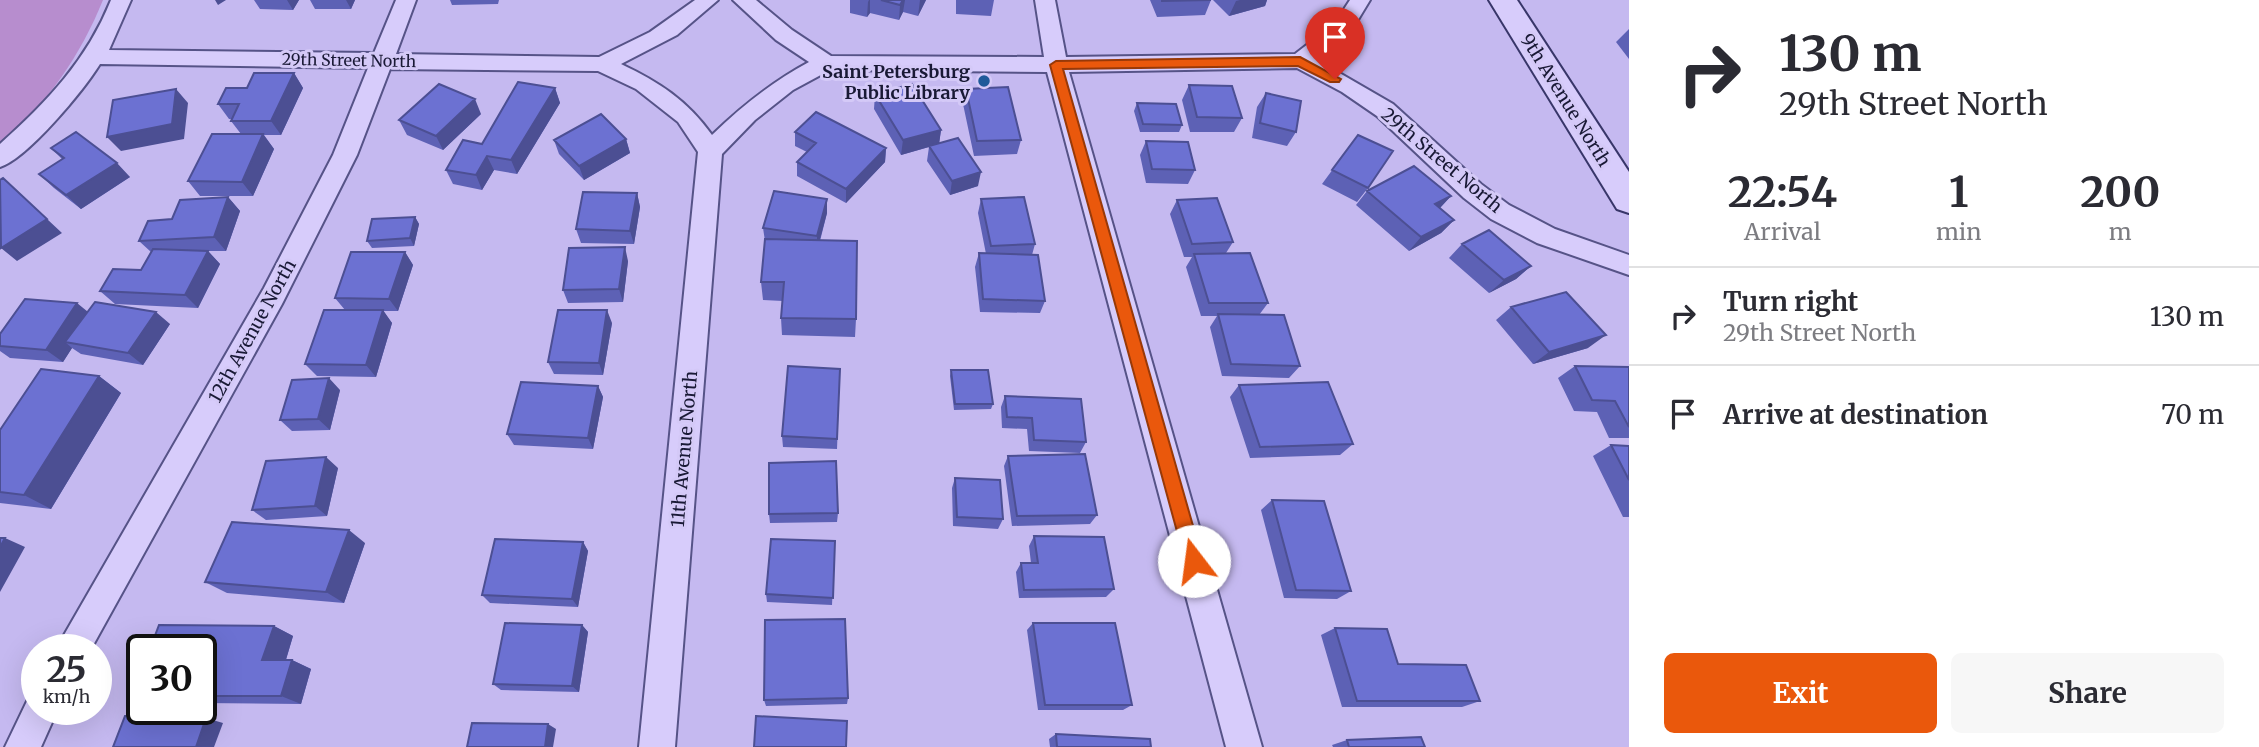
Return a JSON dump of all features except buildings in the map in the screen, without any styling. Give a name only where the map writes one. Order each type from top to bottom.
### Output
[{"type":"street","points":[[0,158],[43,119],[96,57],[121,0]]},
{"type":"street","name":"12th Avenue North","points":[[82,634],[273,296],[345,155],[406,0]]},
{"type":"street","name":"29th Street North","points":[[96,57],[601,64],[647,46],[708,0]]},
{"type":"street","points":[[743,0],[784,35],[825,63]]},
{"type":"street","points":[[1045,0],[1056,65],[1173,481],[1244,747]]},
{"type":"street","points":[[1300,61],[1335,37],[1353,18],[1360,0]]},
{"type":"street","name":"9th Avenue North","points":[[1503,0],[1629,200]]},
{"type":"street","name":"29th Street North","points":[[601,64],[644,83],[686,116],[710,151],[747,114],[785,85],[825,63],[1056,65],[1300,61],[1352,88],[1396,118],[1450,170],[1500,212],[1574,248],[1629,265]]},
{"type":"street","name":"11th Avenue North","points":[[657,747],[710,151]]},
{"type":"street","points":[[23,747],[33,725]]},
{"type":"shaded area","points":[[0,0],[103,0],[84,40],[61,78],[33,112],[0,142]]},
{"type":"place","name":"Saint Petersburg Public Library","points":[[984,81]]},
{"type":"route","points":[[1194,561],[1056,65],[1300,61],[1335,79]]}]
